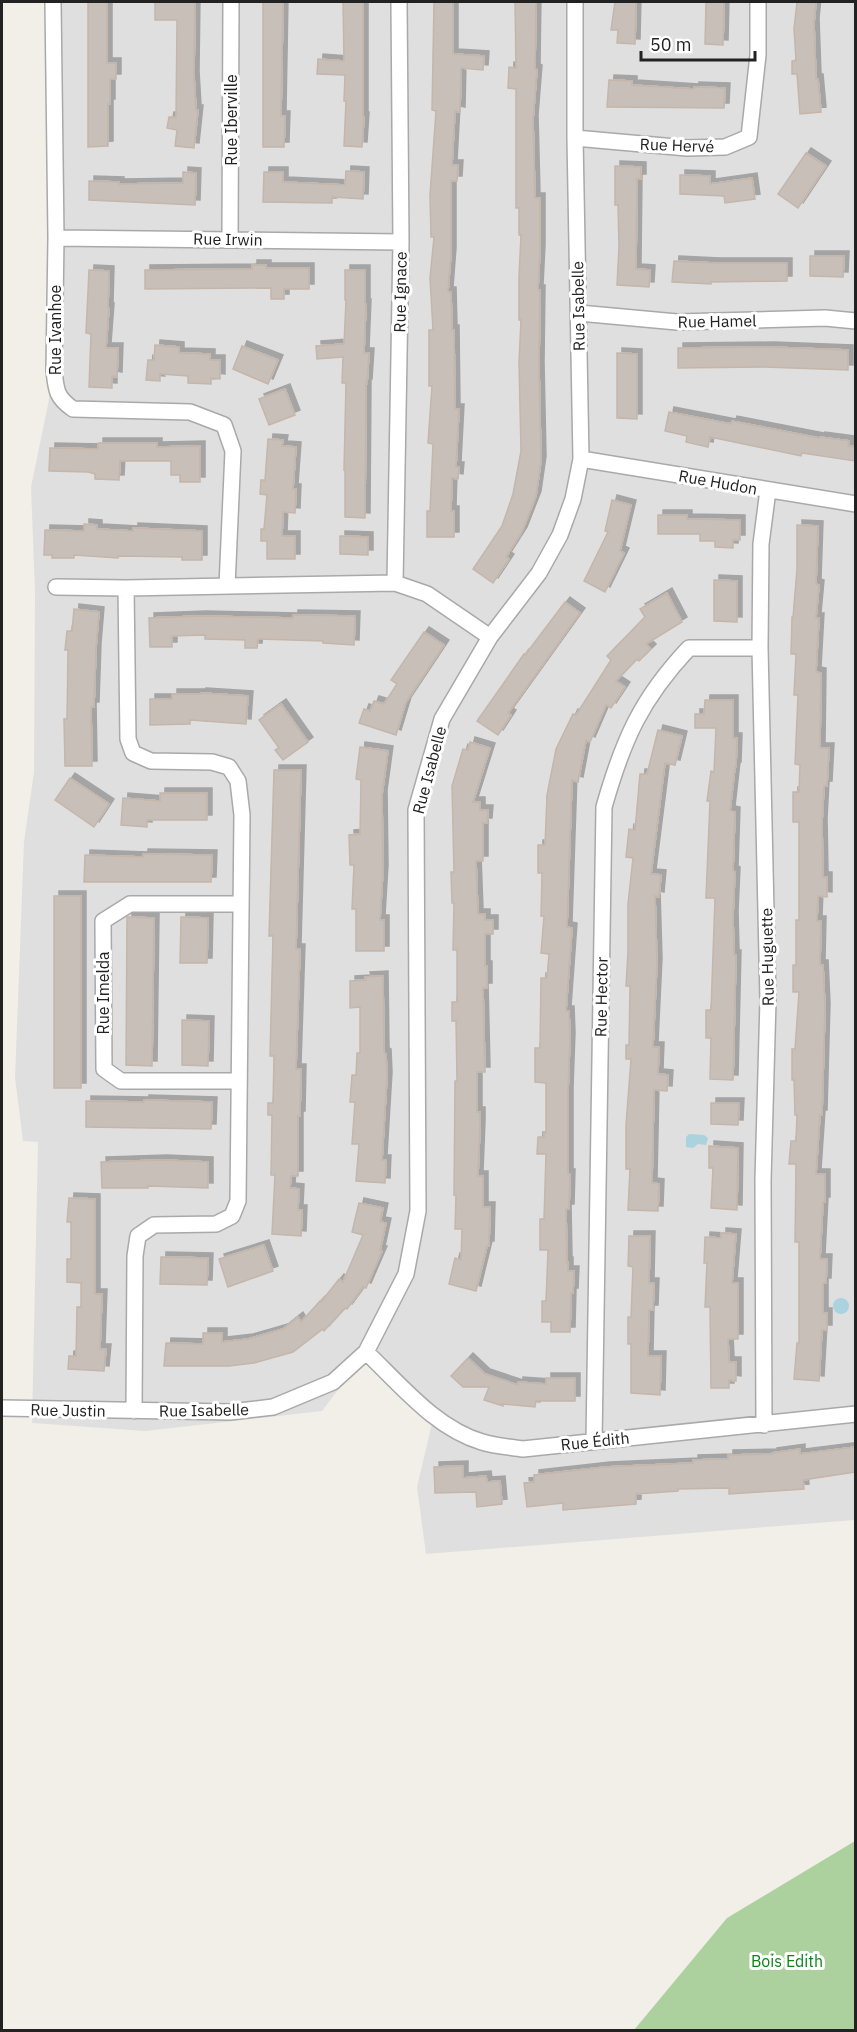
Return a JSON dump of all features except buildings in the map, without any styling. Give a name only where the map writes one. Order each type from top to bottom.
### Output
[{"type":"street","name":"Rue Ivanhoe","points":[[54,2],[55,386],[61,400],[73,409],[190,412],[224,425],[233,452],[226,586]]},
{"type":"street","name":"Rue Iberville","points":[[230,239],[231,2]]},
{"type":"street","name":"Rue Ignace","points":[[395,583],[401,242],[399,2]]},
{"type":"street","name":"Rue Isabelle","points":[[134,1411],[230,1412],[273,1407],[333,1382],[366,1352],[406,1274],[418,1211],[416,810],[442,719],[490,637],[538,573],[560,535],[573,499],[581,459],[575,2]]},
{"type":"street","name":"Rue Hervé","points":[[575,138],[687,148],[725,147],[749,137],[758,55],[758,2]]},
{"type":"street","name":"Rue Irwin","points":[[56,238],[401,242]]},
{"type":"street","name":"Rue Hamel","points":[[579,313],[677,322],[825,318],[855,321]]},
{"type":"street","name":"Rue Hudon","points":[[581,459],[855,504]]},
{"type":"street","name":"Rue Huguette","points":[[765,1425],[763,1180],[768,1000],[760,648],[761,544],[768,490]]},
{"type":"street","points":[[56,587],[126,588],[395,583],[427,594],[490,637]]},
{"type":"street","points":[[126,588],[128,739],[133,753],[151,761],[212,762],[229,767],[238,781],[242,815],[238,1201],[232,1216],[216,1224],[154,1225],[138,1236],[135,1256],[134,1411]]},
{"type":"street","name":"Rue Hector","points":[[594,1441],[604,807],[615,768],[630,729],[653,691],[689,648],[760,648]]},
{"type":"street","name":"Rue Imelda","points":[[238,1081],[121,1081],[104,1069],[103,921],[130,904],[240,904]]},
{"type":"street","name":"Rue Édith","points":[[366,1352],[428,1411],[455,1430],[483,1442],[523,1449],[855,1414]]},
{"type":"street","name":"Rue Justin","points":[[2,1408],[134,1411]]},
{"type":"shaded area","points":[[54,2],[855,2],[855,1520],[426,1554],[417,1487],[434,1415],[366,1353],[322,1411],[145,1431],[32,1423],[38,1142],[23,1141],[15,1078],[24,842],[34,772],[35,592],[31,487],[54,375]]},
{"type":"green space","name":"Bois Edith","points":[[855,1841],[855,2030],[634,2030],[727,1918]]},
{"type":"water","points":[[689,1134],[704,1135],[708,1138],[706,1145],[686,1147],[686,1137]]},
{"type":"water","points":[[838,1298],[844,1298],[849,1306],[847,1312],[838,1314],[833,1309],[833,1303]]}]
